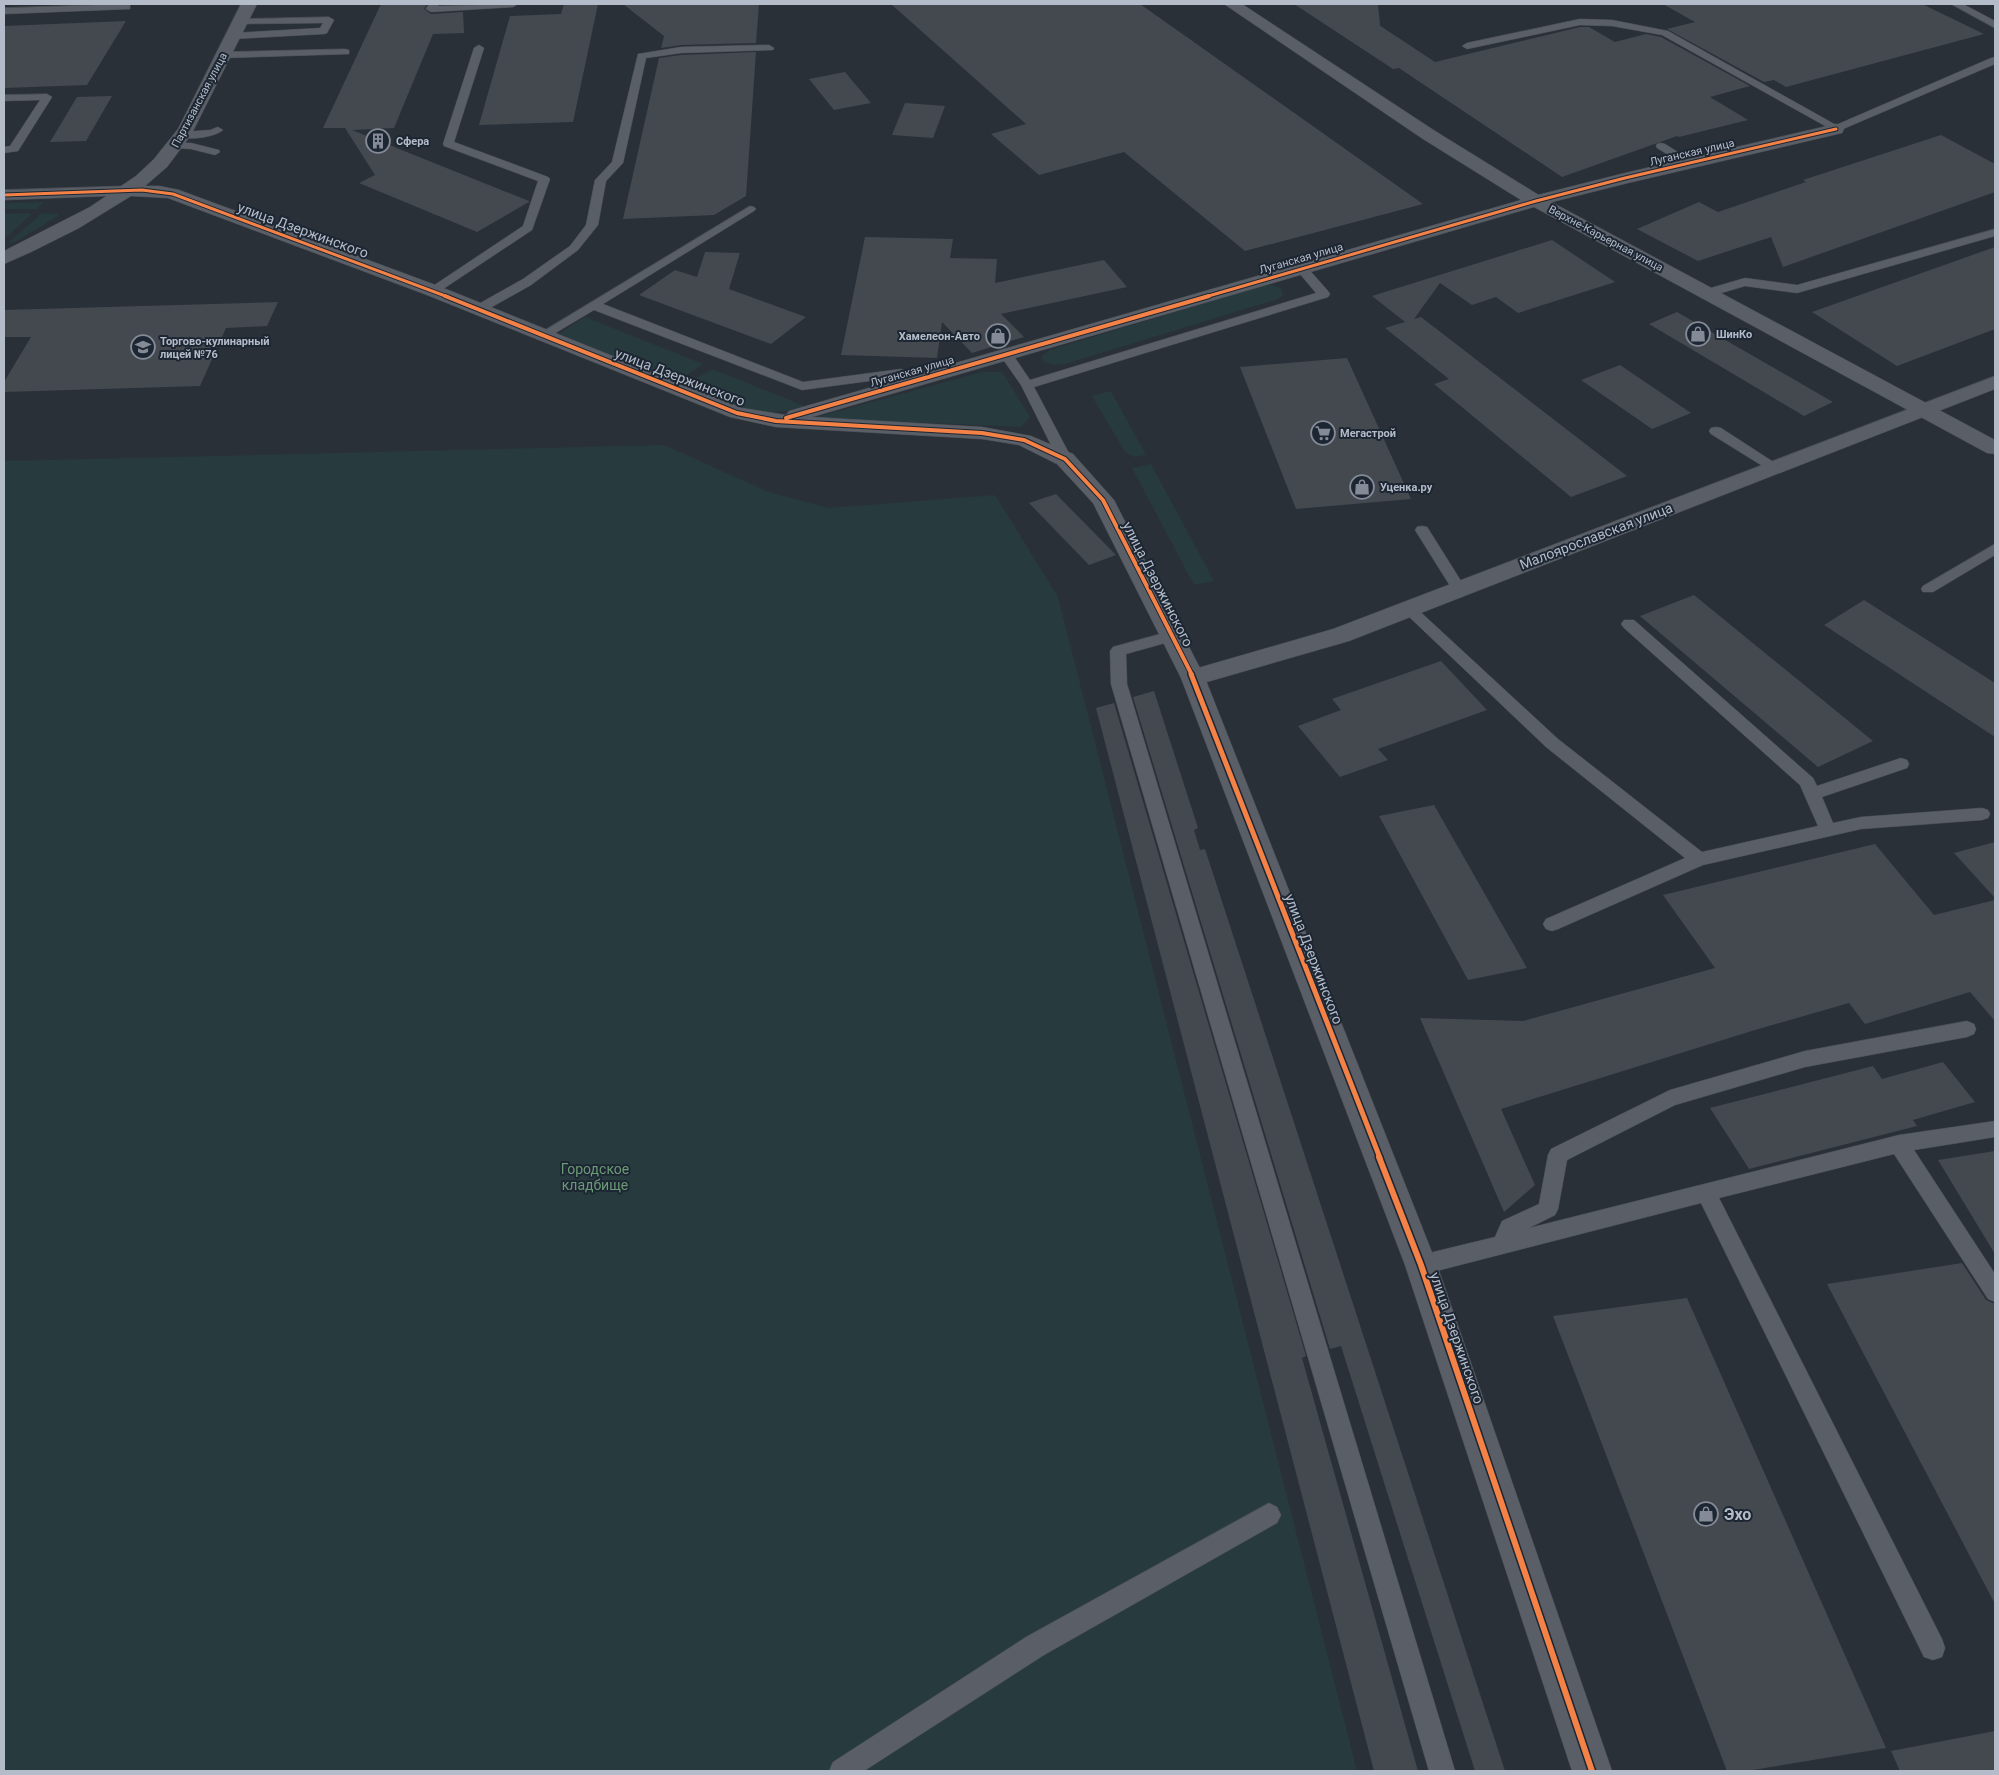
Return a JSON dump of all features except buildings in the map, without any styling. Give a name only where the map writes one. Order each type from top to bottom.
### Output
[{"type":"street","name":"Партизанская улица","points":[[4,258],[66,228],[126,191],[146,176],[179,141],[249,4]]},
{"type":"street","name":"Верхне-Карьерная улица","points":[[1232,4],[1429,135],[1536,201],[1995,448]]},
{"type":"street","name":"Луганская улица","points":[[776,421],[1536,201],[1836,128]]},
{"type":"street","name":"улица Дзержинского","points":[[4,195],[126,191],[159,191],[172,194],[434,291],[737,413],[776,421],[982,433],[1024,440],[1065,459],[1103,500],[1193,678],[1421,1265],[1592,1771]]},
{"type":"street","name":"Малоярославская улица","points":[[1193,678],[1341,635],[1995,382]]},
{"type":"lane","points":[[434,4],[431,9],[513,4]]},
{"type":"lane","points":[[1956,4],[1995,25]]},
{"type":"lane","points":[[4,11],[127,6]]},
{"type":"lane","points":[[329,20],[324,31],[236,29],[329,20]]},
{"type":"lane","points":[[1467,46],[1580,22],[1598,21],[1640,27],[1665,33],[1836,128],[1995,60]]},
{"type":"lane","points":[[434,291],[528,228],[544,179],[448,144],[479,48]]},
{"type":"lane","points":[[479,309],[527,282],[574,248],[592,225],[601,180],[617,163],[642,56],[680,50],[768,48]]},
{"type":"lane","points":[[223,55],[345,52]]},
{"type":"lane","points":[[4,98],[47,97],[14,149],[4,150]]},
{"type":"lane","points":[[179,141],[218,130]]},
{"type":"lane","points":[[179,141],[214,152]]},
{"type":"lane","points":[[1662,146],[1689,163]]},
{"type":"lane","points":[[543,335],[750,209]]},
{"type":"lane","points":[[1708,293],[1745,282],[1797,289],[1995,232]]},
{"type":"lane","points":[[1027,385],[1324,294],[1301,268]]},
{"type":"lane","points":[[593,305],[802,386],[901,373],[916,380]]},
{"type":"lane","points":[[1006,355],[1027,385],[1065,459]]},
{"type":"lane","points":[[1716,431],[1774,466]]},
{"type":"lane","points":[[1422,530],[1459,589]]},
{"type":"lane","points":[[1928,589],[1995,549]]},
{"type":"lane","points":[[1409,609],[1552,744],[1699,859]]},
{"type":"lane","points":[[1629,624],[1807,782],[1828,830]]},
{"type":"lane","points":[[1172,636],[1118,651],[1119,684],[1442,1771]]},
{"type":"lane","points":[[1812,794],[1901,764]]},
{"type":"lane","points":[[1552,924],[1699,859],[1861,823],[1982,814]]},
{"type":"lane","points":[[1502,1244],[1509,1228],[1548,1209],[1558,1155],[1670,1098],[1805,1059],[1967,1029]]},
{"type":"lane","points":[[1421,1265],[1899,1144],[1995,1129]]},
{"type":"lane","points":[[1899,1144],[1995,1292]]},
{"type":"lane","points":[[1706,1193],[1933,1648]]},
{"type":"lane","points":[[842,1771],[1035,1646],[1269,1515]]},
{"type":"green space","points":[[44,202],[37,209],[4,209],[4,203]]},
{"type":"green space","points":[[29,213],[31,215],[4,239],[4,214]]},
{"type":"green space","points":[[42,213],[57,214],[58,216],[15,242],[8,243]]},
{"type":"green space","points":[[1273,285],[1281,288],[1283,295],[1278,299],[1065,364],[1052,365],[1042,361],[1043,355],[1050,350],[1261,286]]},
{"type":"green space","points":[[585,317],[703,364],[675,383],[559,334]]},
{"type":"green space","points":[[712,369],[807,407],[763,414],[740,410],[681,387]]},
{"type":"green space","points":[[982,372],[1002,372],[1030,417],[1021,427],[813,418]]},
{"type":"green space","points":[[1111,391],[1146,455],[1134,457],[1125,452],[1092,396]]},
{"type":"green space","name":"Городское кладбище","points":[[664,445],[769,492],[829,508],[995,495],[1058,597],[1357,1771],[4,1771],[4,461]]},
{"type":"green space","points":[[1151,464],[1214,581],[1194,585],[1132,468]]},
{"type":"cycle path","points":[[786,418],[1536,201],[1625,178],[1836,129]]},
{"type":"cycle path","points":[[4,195],[142,190],[173,194],[434,291],[737,413],[776,421],[982,433],[1024,440],[1065,459],[1103,500],[1193,678],[1421,1265],[1592,1771]]},
{"type":"place","name":"Сфера","points":[[378,141]]},
{"type":"place","name":"ШинКо","points":[[1698,334]]},
{"type":"place","name":"Хамелеон-Авто","points":[[998,336]]},
{"type":"place","name":"Торгово-кулинарный лицей №76","points":[[143,347]]},
{"type":"place","name":"Мегастрой","points":[[1323,433]]},
{"type":"place","name":"Уценка.ру","points":[[1362,487]]},
{"type":"place","name":"Эхо","points":[[1706,1514]]}]
